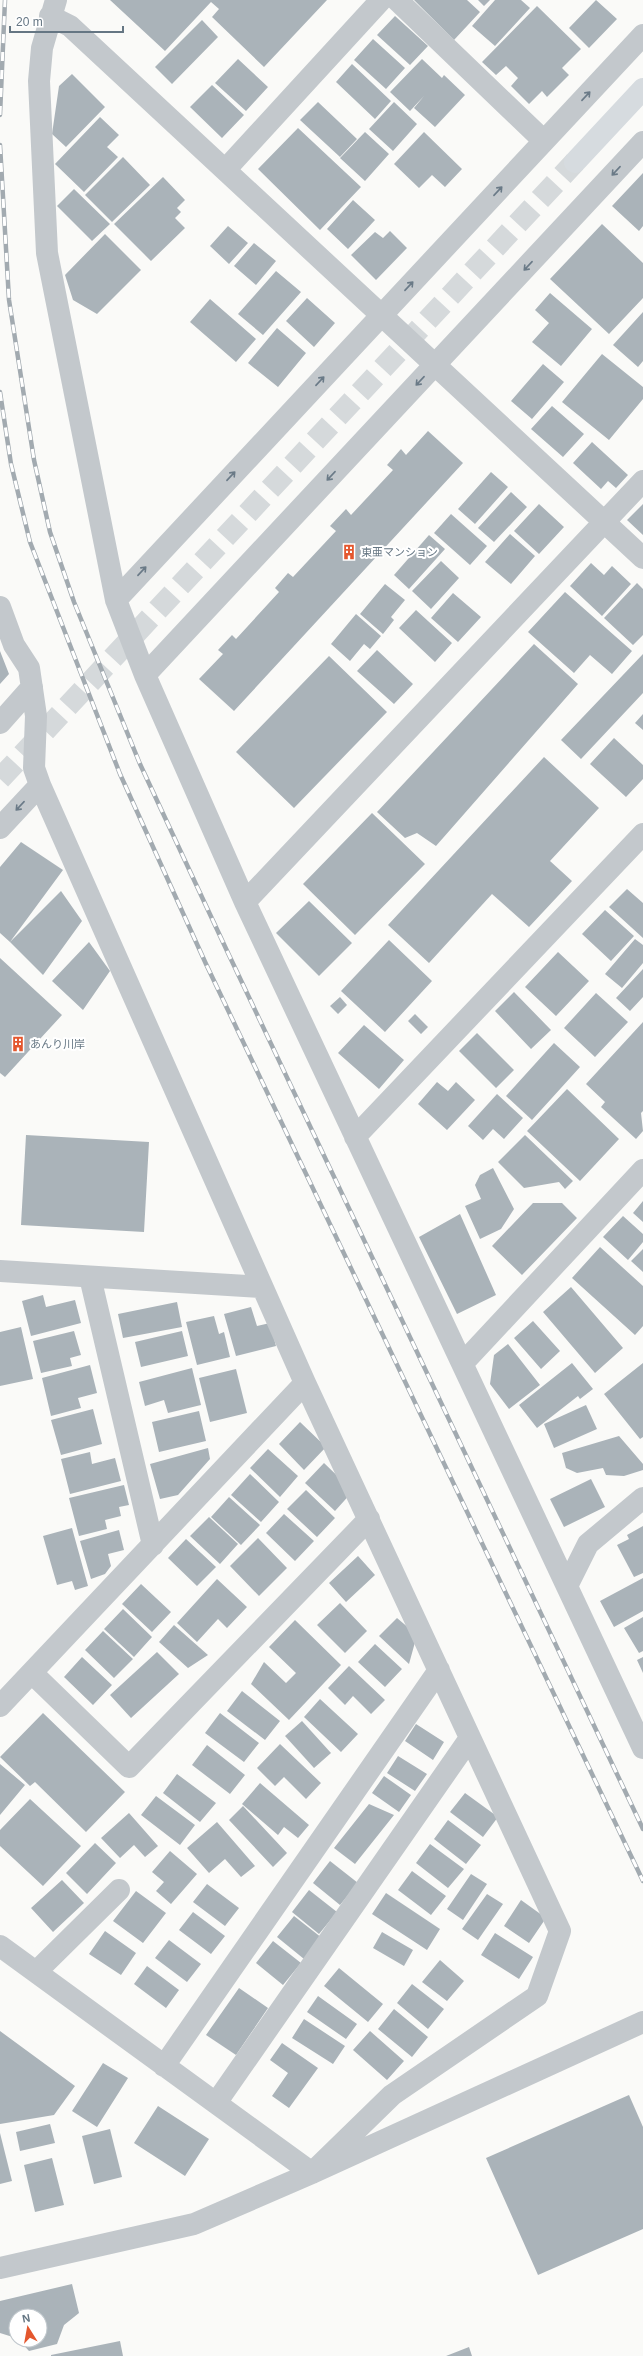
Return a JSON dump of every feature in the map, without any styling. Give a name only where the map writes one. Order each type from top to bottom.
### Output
[{"type":"main road","points":[[575,162],[643,89]]},
{"type":"street","points":[[226,169],[381,0]]},
{"type":"street","points":[[397,0],[544,141]]},
{"type":"street","points":[[53,8],[70,26],[226,169],[643,558]]},
{"type":"street","points":[[53,8],[42,48],[39,81],[47,253],[116,600],[145,675],[245,902],[567,1586],[637,1719],[643,1748]]},
{"type":"street","points":[[116,600],[643,35]]},
{"type":"street","points":[[145,675],[643,142]]},
{"type":"street","points":[[245,902],[643,481]]},
{"type":"street","points":[[0,606],[14,645],[29,668],[36,716],[34,768],[40,785],[305,1382],[560,1932],[537,1996],[392,2095],[312,2173]]},
{"type":"street","points":[[0,723],[32,687]]},
{"type":"street","points":[[0,828],[40,785]]},
{"type":"street","points":[[355,1137],[643,834]]},
{"type":"street","points":[[462,1363],[643,1170]]},
{"type":"street","points":[[0,1271],[262,1287]]},
{"type":"street","points":[[90,1276],[153,1545]]},
{"type":"street","points":[[0,1706],[305,1382]]},
{"type":"street","points":[[567,1586],[588,1544],[643,1498]]},
{"type":"street","points":[[32,1673],[129,1767],[369,1519]]},
{"type":"street","points":[[164,2066],[438,1670]]},
{"type":"street","points":[[216,2103],[470,1738]]},
{"type":"street","points":[[36,1972],[119,1890]]},
{"type":"street","points":[[0,1946],[312,2173]]},
{"type":"street","points":[[0,2268],[194,2224],[312,2173],[643,2022]]},
{"type":"building","points":[[110,0],[327,0],[264,67],[212,17],[219,9],[211,2],[165,51]]},
{"type":"building","points":[[414,0],[467,0],[480,12],[454,40]]},
{"type":"building","points":[[478,0],[490,0],[484,6]]},
{"type":"building","points":[[495,0],[521,0],[530,8],[495,46],[472,26]]},
{"type":"building","points":[[596,0],[617,19],[589,48],[569,28]]},
{"type":"building","points":[[537,6],[581,49],[562,68],[569,75],[547,97],[542,91],[529,104],[511,86],[518,78],[506,66],[496,75],[482,62]]},
{"type":"building","points":[[395,16],[428,46],[410,65],[377,35]]},
{"type":"building","points":[[202,20],[218,37],[172,84],[155,67]]},
{"type":"building","points":[[373,39],[405,68],[386,89],[354,60]]},
{"type":"building","points":[[238,59],[268,87],[246,111],[215,83]]},
{"type":"building","points":[[422,59],[442,78],[444,75],[465,95],[435,127],[414,108],[424,96],[410,111],[390,92]]},
{"type":"building","points":[[352,64],[391,101],[375,119],[336,82]]},
{"type":"building","points":[[72,74],[105,107],[66,147],[52,134],[59,86]]},
{"type":"building","points":[[212,85],[244,115],[222,138],[190,107]]},
{"type":"building","points":[[318,102],[357,139],[340,157],[300,120]]},
{"type":"building","points":[[394,102],[417,124],[393,151],[369,129]]},
{"type":"building","points":[[100,117],[119,135],[107,147],[118,157],[84,192],[55,164]]},
{"type":"building","points":[[298,128],[361,187],[320,230],[258,169]]},
{"type":"building","points":[[365,132],[389,154],[365,181],[340,158]]},
{"type":"building","points":[[424,132],[462,169],[445,187],[432,175],[419,188],[394,164]]},
{"type":"building","points":[[123,157],[150,185],[112,222],[85,195]]},
{"type":"building","points":[[643,173],[643,226],[639,231],[612,206]]},
{"type":"building","points":[[163,177],[185,200],[177,208],[181,212],[175,218],[185,228],[151,261],[114,224]]},
{"type":"building","points":[[74,189],[110,224],[92,241],[57,206]]},
{"type":"building","points":[[353,200],[375,220],[348,249],[327,229]]},
{"type":"building","points":[[602,224],[643,263],[643,298],[609,334],[550,279]]},
{"type":"building","points":[[228,226],[248,243],[229,264],[210,246]]},
{"type":"building","points":[[390,231],[407,248],[376,280],[351,255],[375,232],[383,238]]},
{"type":"building","points":[[105,234],[141,270],[97,314],[73,300],[65,275]]},
{"type":"building","points":[[254,243],[276,261],[256,285],[234,266]]},
{"type":"building","points":[[276,271],[301,292],[263,335],[238,314]]},
{"type":"building","points":[[550,293],[592,329],[561,366],[532,342],[549,323],[535,310]]},
{"type":"building","points":[[307,298],[335,323],[314,347],[286,321]]},
{"type":"building","points":[[210,299],[256,339],[236,362],[190,322]]},
{"type":"building","points":[[643,312],[643,361],[638,367],[613,345]]},
{"type":"building","points":[[277,328],[306,353],[278,387],[248,363]]},
{"type":"building","points":[[602,354],[643,387],[643,399],[609,440],[562,402]]},
{"type":"building","points":[[543,364],[564,382],[532,419],[511,401]]},
{"type":"building","points":[[552,406],[584,434],[563,457],[531,429]]},
{"type":"building","name":"東亜マンション","points":[[428,431],[463,463],[234,711],[199,679],[223,654],[218,650],[232,635],[236,639],[279,592],[275,588],[288,573],[293,577],[336,531],[330,526],[346,509],[351,515],[393,470],[387,465],[401,449],[406,455]]},
{"type":"building","points":[[592,442],[628,475],[616,488],[608,481],[601,489],[573,463]]},
{"type":"building","points":[[491,472],[508,487],[475,524],[458,509]]},
{"type":"building","points":[[511,492],[527,507],[494,542],[478,528]]},
{"type":"building","points":[[539,504],[564,527],[539,554],[514,531]]},
{"type":"building","points":[[643,504],[643,535],[627,520]]},
{"type":"building","points":[[451,514],[487,546],[470,565],[434,533]]},
{"type":"building","points":[[510,534],[535,556],[511,584],[485,562]]},
{"type":"building","points":[[429,535],[445,549],[409,589],[394,575]]},
{"type":"building","points":[[441,561],[459,578],[431,609],[412,591]]},
{"type":"building","points":[[591,563],[604,575],[612,566],[631,584],[602,616],[570,586]]},
{"type":"building","points":[[637,583],[643,589],[643,635],[633,645],[604,618]]},
{"type":"building","points":[[385,584],[405,600],[391,617],[394,620],[383,634],[360,614]]},
{"type":"building","points":[[565,592],[632,651],[612,674],[590,655],[574,673],[528,632]]},
{"type":"building","points":[[453,593],[481,617],[458,642],[431,618]]},
{"type":"building","points":[[416,610],[452,643],[435,662],[399,628]]},
{"type":"building","points":[[356,614],[381,636],[370,649],[364,644],[350,661],[331,644]]},
{"type":"building","points":[[534,644],[578,684],[436,846],[417,833],[405,838],[377,812]]},
{"type":"building","points":[[377,650],[413,684],[394,704],[357,671]]},
{"type":"building","points":[[0,651],[9,674],[0,684]]},
{"type":"building","points":[[643,654],[643,693],[581,759],[561,740]]},
{"type":"building","points":[[329,656],[387,712],[294,808],[236,752]]},
{"type":"building","points":[[643,714],[643,730],[635,723]]},
{"type":"building","points":[[614,738],[643,765],[643,779],[626,797],[590,764]]},
{"type":"building","points":[[544,757],[599,808],[550,861],[572,881],[529,927],[492,894],[429,963],[388,925]]},
{"type":"building","points":[[372,813],[425,864],[355,935],[303,884]]},
{"type":"building","points":[[21,842],[63,870],[10,942],[0,933],[0,867]]},
{"type":"building","points":[[627,889],[643,903],[643,938],[609,907]]},
{"type":"building","points":[[61,891],[82,921],[43,975],[10,942]]},
{"type":"building","points":[[309,901],[352,943],[319,976],[276,933]]},
{"type":"building","points":[[605,910],[634,936],[611,961],[582,934]]},
{"type":"building","points":[[635,939],[643,945],[643,963],[622,988],[605,974]]},
{"type":"building","points":[[389,940],[432,981],[385,1032],[341,991]]},
{"type":"building","points":[[89,942],[110,971],[83,1010],[52,981]]},
{"type":"building","points":[[558,952],[589,981],[556,1016],[525,987]]},
{"type":"building","name":"あんり川岸","points":[[0,958],[62,1015],[5,1077],[0,1073]]},
{"type":"building","points":[[643,969],[643,997],[630,1011],[616,998]]},
{"type":"building","points":[[514,992],[551,1030],[531,1049],[495,1011]]},
{"type":"building","points":[[596,993],[628,1022],[595,1057],[564,1028]]},
{"type":"building","points":[[340,997],[347,1005],[338,1014],[330,1006]]},
{"type":"building","points":[[415,1014],[428,1027],[421,1034],[408,1021]]},
{"type":"building","points":[[643,1022],[643,1111],[641,1113],[643,1131],[636,1139],[601,1107],[605,1102],[586,1084]]},
{"type":"building","points":[[364,1025],[404,1060],[379,1089],[338,1053]]},
{"type":"building","points":[[477,1033],[514,1070],[496,1088],[459,1051]]},
{"type":"building","points":[[554,1043],[580,1067],[532,1120],[506,1096]]},
{"type":"building","points":[[437,1082],[448,1091],[456,1082],[475,1100],[447,1130],[418,1104]]},
{"type":"building","points":[[567,1089],[619,1139],[580,1181],[527,1131]]},
{"type":"building","points":[[497,1094],[523,1118],[504,1139],[493,1129],[483,1140],[468,1126]]},
{"type":"building","points":[[26,1135],[149,1142],[144,1232],[21,1225]]},
{"type":"building","points":[[525,1135],[573,1181],[565,1189],[559,1182],[524,1188],[498,1162]]},
{"type":"building","points":[[493,1168],[514,1209],[501,1229],[480,1239],[465,1206],[481,1199],[475,1185],[480,1175]]},
{"type":"building","points":[[643,1201],[643,1222],[633,1213]]},
{"type":"building","points":[[533,1203],[562,1203],[577,1218],[522,1275],[492,1246]]},
{"type":"building","points":[[460,1214],[496,1295],[457,1314],[419,1237]]},
{"type":"building","points":[[623,1216],[643,1234],[643,1242],[628,1260],[603,1237]]},
{"type":"building","points":[[600,1247],[643,1286],[643,1326],[635,1335],[572,1278]]},
{"type":"building","points":[[643,1249],[643,1272],[631,1261]]},
{"type":"building","points":[[571,1287],[623,1348],[595,1373],[543,1312]]},
{"type":"building","points":[[43,1295],[46,1307],[75,1300],[81,1323],[31,1336],[22,1301]]},
{"type":"building","points":[[177,1302],[182,1327],[123,1338],[118,1314]]},
{"type":"building","points":[[251,1307],[257,1326],[270,1323],[276,1346],[236,1356],[224,1314]]},
{"type":"building","points":[[214,1316],[219,1334],[224,1332],[230,1357],[197,1365],[186,1322]]},
{"type":"building","points":[[533,1321],[560,1351],[541,1369],[514,1338]]},
{"type":"building","points":[[21,1327],[33,1379],[0,1386],[0,1332]]},
{"type":"building","points":[[74,1331],[81,1355],[70,1358],[72,1366],[41,1373],[33,1341]]},
{"type":"building","points":[[182,1331],[188,1356],[141,1367],[135,1342]]},
{"type":"building","points":[[508,1344],[540,1385],[509,1409],[490,1384],[494,1355]]},
{"type":"building","points":[[572,1363],[593,1389],[580,1399],[578,1396],[537,1428],[519,1405]]},
{"type":"building","points":[[643,1363],[643,1437],[640,1439],[604,1394]]},
{"type":"building","points":[[90,1365],[97,1393],[78,1398],[81,1408],[51,1416],[42,1378]]},
{"type":"building","points":[[192,1368],[201,1405],[168,1413],[164,1400],[145,1406],[139,1382]]},
{"type":"building","points":[[236,1369],[247,1413],[210,1422],[199,1378]]},
{"type":"building","points":[[586,1405],[597,1429],[554,1448],[544,1424]]},
{"type":"building","points":[[93,1409],[102,1444],[61,1455],[51,1420]]},
{"type":"building","points":[[199,1411],[206,1441],[159,1452],[152,1422]]},
{"type":"building","points":[[300,1422],[326,1447],[304,1470],[279,1444]]},
{"type":"building","points":[[619,1436],[643,1464],[643,1470],[624,1476],[606,1475],[603,1468],[577,1473],[566,1468],[562,1453]]},
{"type":"building","points":[[208,1448],[210,1459],[178,1495],[160,1499],[150,1464]]},
{"type":"building","points":[[268,1449],[298,1476],[280,1497],[250,1468]]},
{"type":"building","points":[[90,1452],[92,1464],[115,1458],[121,1481],[70,1494],[61,1459]]},
{"type":"building","points":[[324,1463],[353,1491],[335,1511],[305,1483]]},
{"type":"building","points":[[250,1474],[279,1502],[261,1522],[231,1495]]},
{"type":"building","points":[[591,1479],[605,1507],[564,1527],[550,1499]]},
{"type":"building","points":[[124,1485],[129,1505],[119,1507],[121,1516],[105,1520],[107,1529],[79,1536],[69,1498]]},
{"type":"building","points":[[306,1490],[335,1518],[317,1537],[287,1509]]},
{"type":"building","points":[[229,1497],[260,1525],[241,1545],[211,1517]]},
{"type":"building","points":[[284,1514],[314,1541],[295,1561],[266,1533]]},
{"type":"building","points":[[209,1517],[238,1544],[220,1564],[190,1536]]},
{"type":"building","points":[[643,1526],[643,1573],[634,1577],[617,1545],[629,1539],[627,1535]]},
{"type":"building","points":[[72,1528],[88,1586],[75,1590],[72,1581],[57,1585],[43,1536]]},
{"type":"building","points":[[119,1530],[124,1550],[108,1554],[111,1566],[105,1574],[91,1579],[80,1541]]},
{"type":"building","points":[[258,1538],[287,1568],[259,1596],[230,1566]]},
{"type":"building","points":[[186,1539],[216,1567],[197,1586],[168,1558]]},
{"type":"building","points":[[358,1556],[375,1575],[346,1602],[329,1583]]},
{"type":"building","points":[[643,1578],[643,1611],[614,1627],[600,1601]]},
{"type":"building","points":[[217,1579],[247,1607],[227,1628],[218,1619],[197,1642],[177,1623]]},
{"type":"building","points":[[141,1584],[171,1612],[152,1632],[122,1604]]},
{"type":"building","points":[[340,1603],[367,1631],[345,1653],[317,1625]]},
{"type":"building","points":[[123,1609],[152,1637],[134,1657],[104,1629]]},
{"type":"building","points":[[643,1617],[643,1651],[639,1653],[624,1628]]},
{"type":"building","points":[[397,1618],[417,1635],[409,1664],[379,1636]]},
{"type":"building","points":[[295,1620],[341,1665],[289,1720],[251,1684],[264,1662],[286,1683],[296,1673],[269,1647]]},
{"type":"building","points":[[174,1625],[208,1655],[188,1668],[159,1642]]},
{"type":"building","points":[[103,1631],[133,1659],[114,1678],[85,1650]]},
{"type":"building","points":[[375,1644],[402,1669],[385,1687],[358,1662]]},
{"type":"building","points":[[157,1652],[179,1674],[131,1718],[110,1695]]},
{"type":"building","points":[[82,1657],[112,1685],[93,1705],[64,1677]]},
{"type":"building","points":[[643,1657],[643,1673],[637,1660]]},
{"type":"building","points":[[349,1666],[385,1700],[371,1714],[353,1696],[345,1705],[328,1688]]},
{"type":"building","points":[[242,1691],[280,1721],[265,1740],[227,1711]]},
{"type":"building","points":[[320,1699],[358,1734],[341,1752],[304,1717]]},
{"type":"building","points":[[43,1713],[125,1792],[86,1832],[35,1782],[30,1786],[0,1757]]},
{"type":"building","points":[[220,1713],[259,1743],[244,1762],[205,1733]]},
{"type":"building","points":[[302,1721],[331,1753],[314,1768],[285,1736]]},
{"type":"building","points":[[416,1724],[444,1742],[433,1760],[405,1741]]},
{"type":"building","points":[[280,1744],[321,1783],[306,1799],[284,1777],[275,1786],[257,1768]]},
{"type":"building","points":[[207,1745],[245,1775],[230,1794],[192,1765]]},
{"type":"building","points":[[398,1756],[427,1774],[415,1791],[387,1773]]},
{"type":"building","points":[[0,1764],[25,1785],[0,1815]]},
{"type":"building","points":[[177,1774],[216,1803],[200,1822],[163,1793]]},
{"type":"building","points":[[384,1776],[411,1795],[399,1812],[372,1793]]},
{"type":"building","points":[[260,1783],[309,1825],[298,1838],[284,1827],[278,1835],[242,1804]]},
{"type":"building","points":[[465,1793],[498,1817],[483,1837],[450,1812]]},
{"type":"building","points":[[156,1796],[195,1825],[180,1845],[141,1815]]},
{"type":"building","points":[[30,1799],[81,1846],[43,1886],[0,1846],[0,1830]]},
{"type":"building","points":[[369,1804],[394,1815],[355,1864],[334,1848]]},
{"type":"building","points":[[243,1806],[287,1853],[273,1867],[229,1820]]},
{"type":"building","points":[[129,1813],[158,1846],[145,1857],[134,1845],[120,1858],[101,1838]]},
{"type":"building","points":[[448,1820],[481,1845],[466,1864],[434,1839]]},
{"type":"building","points":[[217,1822],[255,1866],[241,1877],[225,1859],[209,1873],[187,1848]]},
{"type":"building","points":[[95,1843],[116,1863],[87,1894],[66,1873]]},
{"type":"building","points":[[430,1844],[464,1869],[448,1888],[416,1863]]},
{"type":"building","points":[[170,1851],[197,1874],[171,1904],[156,1891],[164,1882],[152,1872]]},
{"type":"building","points":[[330,1861],[358,1883],[340,1905],[313,1883]]},
{"type":"building","points":[[412,1871],[446,1896],[431,1915],[398,1890]]},
{"type":"building","points":[[471,1874],[487,1884],[463,1920],[447,1909]]},
{"type":"building","points":[[62,1880],[84,1903],[53,1932],[31,1908]]},
{"type":"building","points":[[207,1884],[239,1908],[225,1926],[193,1902]]},
{"type":"building","points":[[309,1890],[337,1912],[319,1934],[292,1912]]},
{"type":"building","points":[[136,1891],[166,1913],[143,1943],[113,1921]]},
{"type":"building","points":[[386,1893],[440,1929],[427,1950],[372,1914]]},
{"type":"building","points":[[487,1894],[503,1904],[478,1940],[462,1929]]},
{"type":"building","points":[[521,1900],[546,1918],[529,1943],[504,1926]]},
{"type":"building","points":[[193,1912],[225,1936],[211,1954],[179,1930]]},
{"type":"building","points":[[294,1916],[322,1938],[304,1959],[277,1937]]},
{"type":"building","points":[[105,1931],[136,1953],[121,1975],[89,1954]]},
{"type":"building","points":[[382,1932],[413,1950],[404,1966],[373,1948]]},
{"type":"building","points":[[495,1933],[533,1957],[519,1979],[481,1955]]},
{"type":"building","points":[[169,1940],[201,1964],[187,1982],[155,1958]]},
{"type":"building","points":[[273,1941],[301,1963],[283,1985],[256,1963]]},
{"type":"building","points":[[440,1960],[464,1981],[447,2001],[422,1982]]},
{"type":"building","points":[[147,1966],[179,1990],[166,2008],[134,1984]]},
{"type":"building","points":[[339,1968],[383,2004],[368,2022],[324,1986]]},
{"type":"building","points":[[412,1984],[444,2009],[428,2029],[397,2003]]},
{"type":"building","points":[[239,1988],[268,2008],[236,2055],[206,2035]]},
{"type":"building","points":[[318,1996],[357,2024],[346,2039],[307,2012]]},
{"type":"building","points":[[394,2009],[428,2037],[412,2057],[378,2029]]},
{"type":"building","points":[[304,2019],[345,2046],[333,2064],[292,2038]]},
{"type":"building","points":[[0,2031],[75,2086],[54,2115],[0,2124]]},
{"type":"building","points":[[370,2031],[404,2061],[387,2080],[353,2050]]},
{"type":"building","points":[[282,2043],[318,2068],[289,2108],[272,2096],[288,2073],[270,2060]]},
{"type":"building","points":[[103,2063],[128,2078],[97,2127],[72,2111]]},
{"type":"building","points":[[629,2095],[643,2127],[643,2229],[538,2275],[486,2158]]},
{"type":"building","points":[[158,2106],[209,2139],[185,2176],[134,2143]]},
{"type":"building","points":[[50,2124],[55,2143],[20,2151],[16,2132]]},
{"type":"building","points":[[110,2129],[122,2177],[94,2184],[82,2136]]},
{"type":"building","points":[[0,2133],[12,2181],[0,2184]]},
{"type":"building","points":[[52,2158],[64,2205],[35,2212],[24,2165]]},
{"type":"building","points":[[72,2284],[79,2313],[64,2325],[57,2344],[48,2346],[48,2308],[8,2308],[8,2336],[0,2333],[0,2301]]},
{"type":"building","points":[[120,2341],[123,2356],[51,2356],[51,2355]]},
{"type":"building","points":[[469,2347],[472,2356],[446,2356]]},
{"type":"building","points":[[26,2348],[41,2348],[29,2351]]},
{"type":"tunnel","points":[[0,779],[575,162]]},
{"type":"railway","points":[[0,115],[5,0]]},
{"type":"railway","points":[[0,145],[9,300],[34,460],[50,532],[74,602],[140,764],[643,1829]]},
{"type":"railway","points":[[0,392],[11,464],[30,542],[120,774],[206,964],[643,1881]]},
{"type":"place","name":"東亜マンション","points":[[349,552]]},
{"type":"place","name":"あんり川岸","points":[[18,1044]]}]
